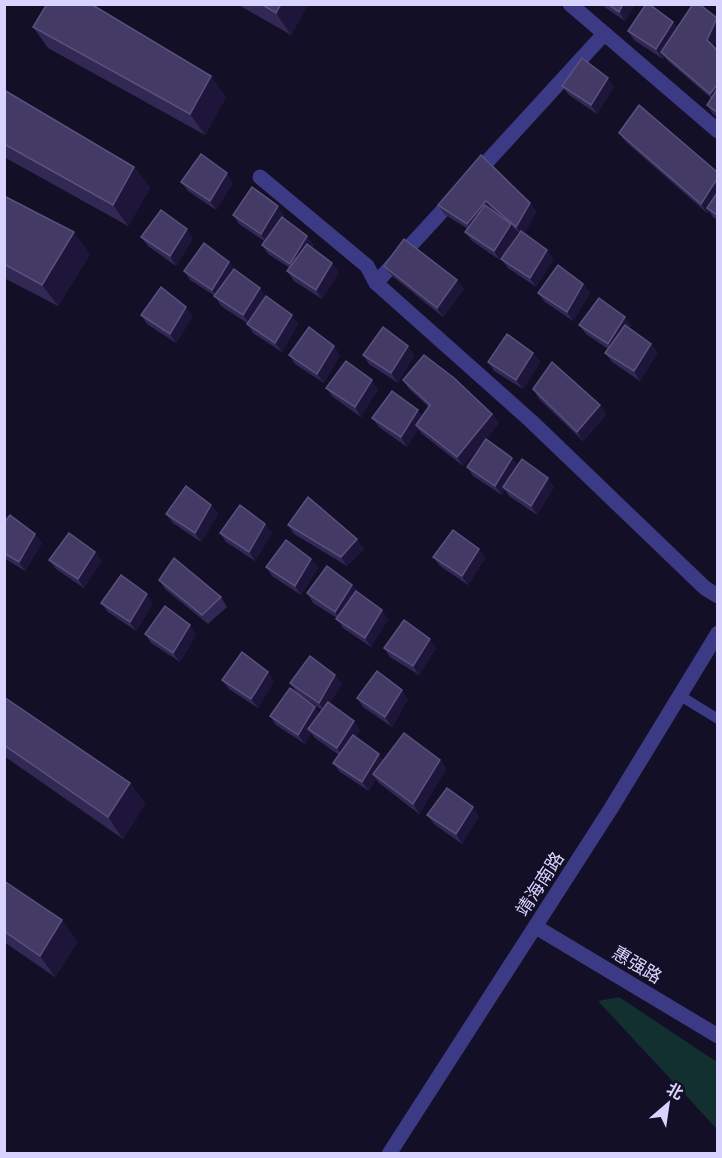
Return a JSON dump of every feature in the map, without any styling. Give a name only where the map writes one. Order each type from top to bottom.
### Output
[{"type":"street","points":[[570,4],[717,131]]},
{"type":"street","points":[[376,283],[604,34]]},
{"type":"street","points":[[260,177],[367,266],[376,283],[531,421],[705,588],[717,596]]},
{"type":"street","name":"靖海南路","points":[[389,1154],[536,927],[717,633]]},
{"type":"street","name":"惠强路","points":[[536,927],[717,1036]]},
{"type":"lane","points":[[679,695],[717,719]]},
{"type":"green space","points":[[619,997],[717,1062],[717,1129],[598,1001]]},
{"type":"building","points":[[47,4],[91,4],[211,76],[190,114],[33,27]]},
{"type":"building","points":[[261,4],[281,4],[276,13]]},
{"type":"building","points":[[608,4],[623,4],[619,12]]},
{"type":"building","points":[[646,4],[673,22],[656,49],[628,31]]},
{"type":"building","points":[[693,4],[699,4],[717,18],[707,40],[717,50],[717,85],[710,94],[661,52]]},
{"type":"building","points":[[582,58],[608,78],[591,105],[562,86]]},
{"type":"building","points":[[717,89],[717,112],[707,105]]},
{"type":"building","points":[[4,90],[134,167],[113,205],[4,144]]},
{"type":"building","points":[[639,105],[717,172],[717,179],[701,204],[619,133]]},
{"type":"building","points":[[201,154],[227,173],[210,201],[181,182]]},
{"type":"building","points":[[481,155],[530,203],[516,227],[486,201],[467,224],[438,205]]},
{"type":"building","points":[[252,187],[278,206],[261,234],[233,215]]},
{"type":"building","points":[[717,193],[717,215],[707,208]]},
{"type":"building","points":[[4,196],[74,232],[42,285],[4,264]]},
{"type":"building","points":[[485,205],[511,224],[494,251],[465,232]]},
{"type":"building","points":[[161,210],[187,229],[170,256],[141,237]]},
{"type":"building","points":[[282,217],[307,236],[290,264],[262,245]]},
{"type":"building","points":[[521,231],[547,250],[530,278],[501,259]]},
{"type":"building","points":[[404,239],[457,280],[437,308],[384,266]]},
{"type":"building","points":[[204,243],[229,262],[212,290],[184,271]]},
{"type":"building","points":[[307,244],[332,263],[316,290],[287,271]]},
{"type":"building","points":[[558,265],[583,284],[567,312],[538,293]]},
{"type":"building","points":[[234,269],[260,288],[243,315],[214,296]]},
{"type":"building","points":[[161,287],[186,307],[170,334],[141,315]]},
{"type":"building","points":[[266,296],[292,315],[275,343],[247,324]]},
{"type":"building","points":[[599,298],[625,317],[608,344],[579,325]]},
{"type":"building","points":[[625,325],[651,344],[634,371],[605,353]]},
{"type":"building","points":[[309,327],[334,346],[317,374],[289,355]]},
{"type":"building","points":[[383,327],[408,346],[391,373],[363,355]]},
{"type":"building","points":[[507,334],[533,353],[516,380],[488,362]]},
{"type":"building","points":[[424,355],[454,378],[492,414],[457,457],[416,425],[430,405],[403,380]]},
{"type":"building","points":[[346,361],[372,380],[355,407],[326,388]]},
{"type":"building","points":[[552,362],[600,405],[577,432],[533,389]]},
{"type":"building","points":[[392,391],[418,410],[401,437],[372,418]]},
{"type":"building","points":[[486,439],[512,458],[495,486],[467,467]]},
{"type":"building","points":[[522,459],[548,478],[531,506],[503,487]]},
{"type":"building","points":[[186,486],[211,505],[195,533],[166,514]]},
{"type":"building","points":[[308,497],[357,539],[341,557],[288,525]]},
{"type":"building","points":[[240,505],[265,524],[249,552],[220,533]]},
{"type":"building","points":[[10,515],[35,534],[19,562],[4,553],[4,523]]},
{"type":"building","points":[[453,530],[479,549],[462,576],[433,557]]},
{"type":"building","points":[[69,533],[95,552],[78,579],[49,560]]},
{"type":"building","points":[[286,540],[311,559],[295,586],[266,567]]},
{"type":"building","points":[[174,558],[221,597],[202,615],[159,580]]},
{"type":"building","points":[[327,566],[352,585],[335,612],[307,593]]},
{"type":"building","points":[[121,575],[147,594],[130,622],[101,603]]},
{"type":"building","points":[[356,591],[382,610],[365,638],[336,619]]},
{"type":"building","points":[[165,606],[190,625],[173,653],[145,634]]},
{"type":"building","points":[[404,620],[430,639],[413,666],[384,648]]},
{"type":"building","points":[[242,652],[268,672],[251,699],[222,680]]},
{"type":"building","points":[[310,656],[335,675],[319,703],[290,683]]},
{"type":"building","points":[[377,671],[402,690],[385,717],[357,698]]},
{"type":"building","points":[[290,688],[315,707],[298,735],[270,716]]},
{"type":"building","points":[[4,697],[130,783],[108,817],[4,745]]},
{"type":"building","points":[[328,702],[354,721],[337,748],[308,729]]},
{"type":"building","points":[[404,733],[440,760],[413,804],[373,774]]},
{"type":"building","points":[[353,735],[379,754],[362,782],[333,763]]},
{"type":"building","points":[[447,788],[473,807],[456,834],[427,815]]},
{"type":"building","points":[[4,881],[62,920],[40,956],[4,931]]}]
